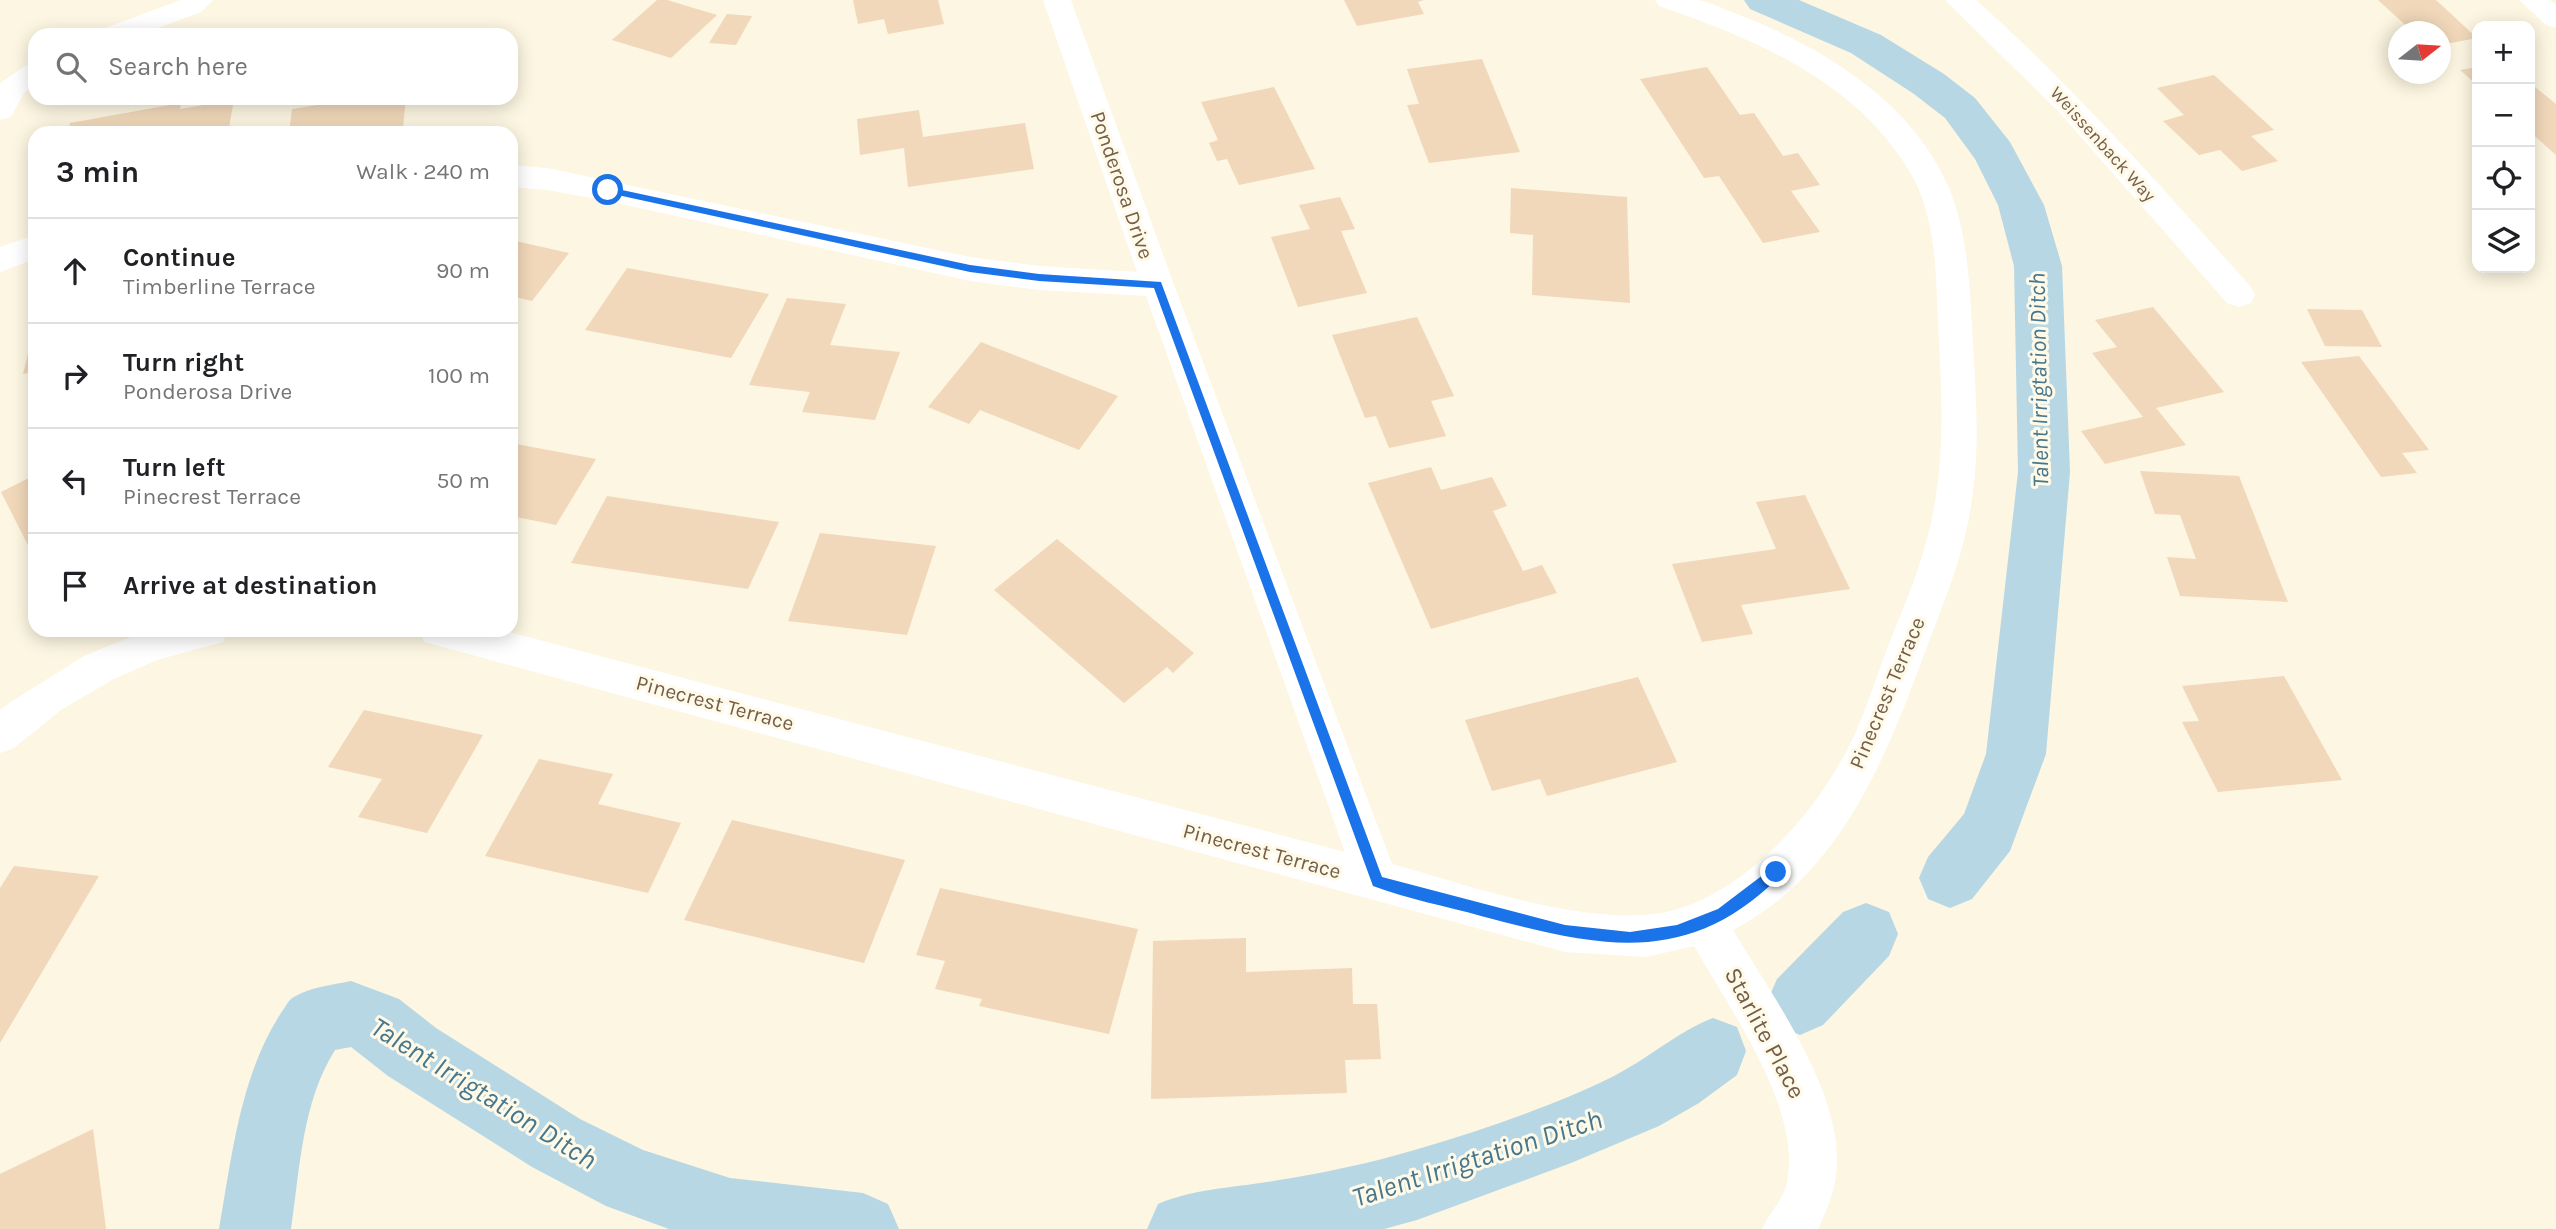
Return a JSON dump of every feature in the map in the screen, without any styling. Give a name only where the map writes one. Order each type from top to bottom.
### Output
[{"type":"street","points":[[131,28],[191,6],[199,0]]},
{"type":"street","name":"Ponderosa Drive","points":[[1057,0],[1158,285],[1377,882]]},
{"type":"street","name":"Pinecrest Terrace","points":[[464,637],[1565,932],[1630,938],[1677,932],[1722,913],[1760,887],[1791,857],[1829,813],[1868,750],[1931,589],[1951,520],[1958,457],[1954,288],[1944,226],[1930,178],[1911,148],[1853,87],[1815,61],[1768,36],[1670,0]]},
{"type":"street","name":"Weissenback Way","points":[[1959,0],[2001,36],[2073,108],[2239,295]]},
{"type":"street","points":[[2533,0],[2556,19]]},
{"type":"street","points":[[518,177],[608,190],[970,269],[1039,278],[1158,285]]},
{"type":"street","points":[[0,229],[28,239]]},
{"type":"street","points":[[0,260],[28,249]]},
{"type":"street","points":[[0,735],[67,683],[127,654],[179,637]]},
{"type":"street","name":"Starlite Place","points":[[1703,920],[1788,1066],[1803,1099],[1811,1140],[1812,1179],[1803,1209],[1787,1229]]},
{"type":"building","points":[[657,0],[667,0],[717,15],[671,58],[612,40]]},
{"type":"building","points":[[853,0],[938,0],[944,24],[888,34],[884,19],[858,24]]},
{"type":"building","points":[[1344,0],[1424,0],[1418,2],[1424,14],[1357,26]]},
{"type":"building","points":[[2378,0],[2436,0],[2472,33],[2472,39],[2451,43],[2451,21],[2401,21]]},
{"type":"building","points":[[727,14],[752,16],[736,45],[709,43]]},
{"type":"building","points":[[1482,59],[1520,152],[1429,163],[1407,105],[1419,104],[1407,69]]},
{"type":"building","points":[[1707,67],[1740,115],[1754,113],[1783,156],[1798,153],[1820,185],[1791,191],[1820,232],[1763,243],[1719,176],[1704,178],[1640,79]]},
{"type":"building","points":[[2472,68],[2472,81],[2460,70]]},
{"type":"building","points":[[2214,75],[2274,130],[2251,136],[2278,161],[2242,171],[2220,150],[2199,155],[2163,121],[2184,115],[2157,88]]},
{"type":"building","points":[[1274,87],[1315,169],[1239,185],[1227,159],[1217,161],[1209,143],[1218,140],[1201,102]]},
{"type":"building","points":[[2535,87],[2556,104],[2556,155],[2535,136]]},
{"type":"building","points":[[170,105],[181,105],[180,109],[204,105],[233,105],[229,126],[69,126],[70,123]]},
{"type":"building","points":[[317,105],[405,105],[403,126],[290,126],[292,109]]},
{"type":"building","points":[[919,110],[923,137],[1025,123],[1034,169],[908,187],[904,148],[860,155],[857,119]]},
{"type":"building","points":[[1511,188],[1627,197],[1630,303],[1532,295],[1533,235],[1510,233]]},
{"type":"building","points":[[1340,197],[1355,229],[1341,231],[1367,293],[1298,307],[1271,237],[1310,229],[1299,205]]},
{"type":"building","points":[[518,242],[569,253],[532,301],[518,298]]},
{"type":"building","points":[[627,268],[769,294],[731,358],[585,330]]},
{"type":"building","points":[[787,298],[846,304],[830,345],[900,352],[875,420],[802,412],[810,392],[749,385]]},
{"type":"building","points":[[2153,307],[2224,392],[2156,408],[2186,445],[2105,464],[2081,431],[2143,417],[2092,353],[2117,347],[2095,320]]},
{"type":"building","points":[[2307,309],[2362,310],[2382,347],[2325,346]]},
{"type":"building","points":[[1417,317],[1454,396],[1431,401],[1446,436],[1389,448],[1376,416],[1365,418],[1332,335]]},
{"type":"building","points":[[981,342],[1118,396],[1079,450],[980,410],[969,424],[928,407]]},
{"type":"building","points":[[28,354],[28,373],[23,374]]},
{"type":"building","points":[[2359,356],[2429,450],[2402,453],[2417,473],[2381,477],[2301,362]]},
{"type":"building","points":[[518,444],[596,459],[556,525],[518,517]]},
{"type":"building","points":[[1431,467],[1441,490],[1492,477],[1507,506],[1493,511],[1523,571],[1542,565],[1557,593],[1431,629],[1368,483]]},
{"type":"building","points":[[2140,471],[2239,476],[2288,602],[2180,596],[2167,557],[2196,559],[2180,515],[2155,514]]},
{"type":"building","points":[[28,478],[28,545],[1,492]]},
{"type":"building","points":[[1805,495],[1850,589],[1741,605],[1753,634],[1702,642],[1672,564],[1776,549],[1756,502]]},
{"type":"building","points":[[607,496],[779,522],[748,589],[571,563]]},
{"type":"building","points":[[820,533],[936,546],[907,635],[788,621]]},
{"type":"building","points":[[1057,539],[1194,653],[1173,673],[1167,667],[1124,703],[994,590]]},
{"type":"building","points":[[2284,676],[2342,780],[2218,792],[2182,722],[2199,721],[2182,686]]},
{"type":"building","points":[[1638,677],[1677,762],[1547,796],[1540,779],[1492,791],[1465,720]]},
{"type":"building","points":[[364,710],[483,735],[427,833],[358,817],[382,779],[328,767]]},
{"type":"building","points":[[539,759],[613,774],[598,804],[681,823],[648,893],[485,856]]},
{"type":"building","points":[[732,820],[905,860],[864,963],[684,920]]},
{"type":"building","points":[[14,866],[99,876],[0,1043],[0,888]]},
{"type":"building","points":[[940,888],[1138,929],[1109,1034],[979,1006],[982,999],[935,989],[945,961],[916,955]]},
{"type":"building","points":[[1246,938],[1246,972],[1352,968],[1353,1004],[1377,1004],[1381,1059],[1345,1060],[1347,1093],[1151,1099],[1153,941]]},
{"type":"building","points":[[93,1129],[106,1229],[0,1229],[0,1174]]},
{"type":"waterway","name":"Talent Irrigtation Ditch","points":[[1764,0],[1866,44],[1929,84],[1960,108],[1994,153],[2021,205],[2038,266],[2044,472],[2016,754],[1988,831],[1950,878]]},
{"type":"waterway","name":"Talent Irrigtation Ditch","points":[[1800,1002],[1866,934]]},
{"type":"waterway","name":"Talent Irrigtation Ditch","points":[[255,1229],[270,1135],[292,1057],[315,1021],[351,1014],[376,1022],[412,1052],[556,1143],[631,1181],[730,1214],[863,1229]]},
{"type":"waterway","name":"Talent Irrigtation Ditch","points":[[1183,1229],[1318,1209],[1372,1197],[1436,1178],[1571,1129],[1635,1102],[1695,1066],[1713,1051]]},
{"type":"route","points":[[608,190],[970,269],[1039,278],[1158,285],[1377,882],[1565,932],[1630,938],[1677,932],[1722,913],[1760,887],[1776,872]]}]
